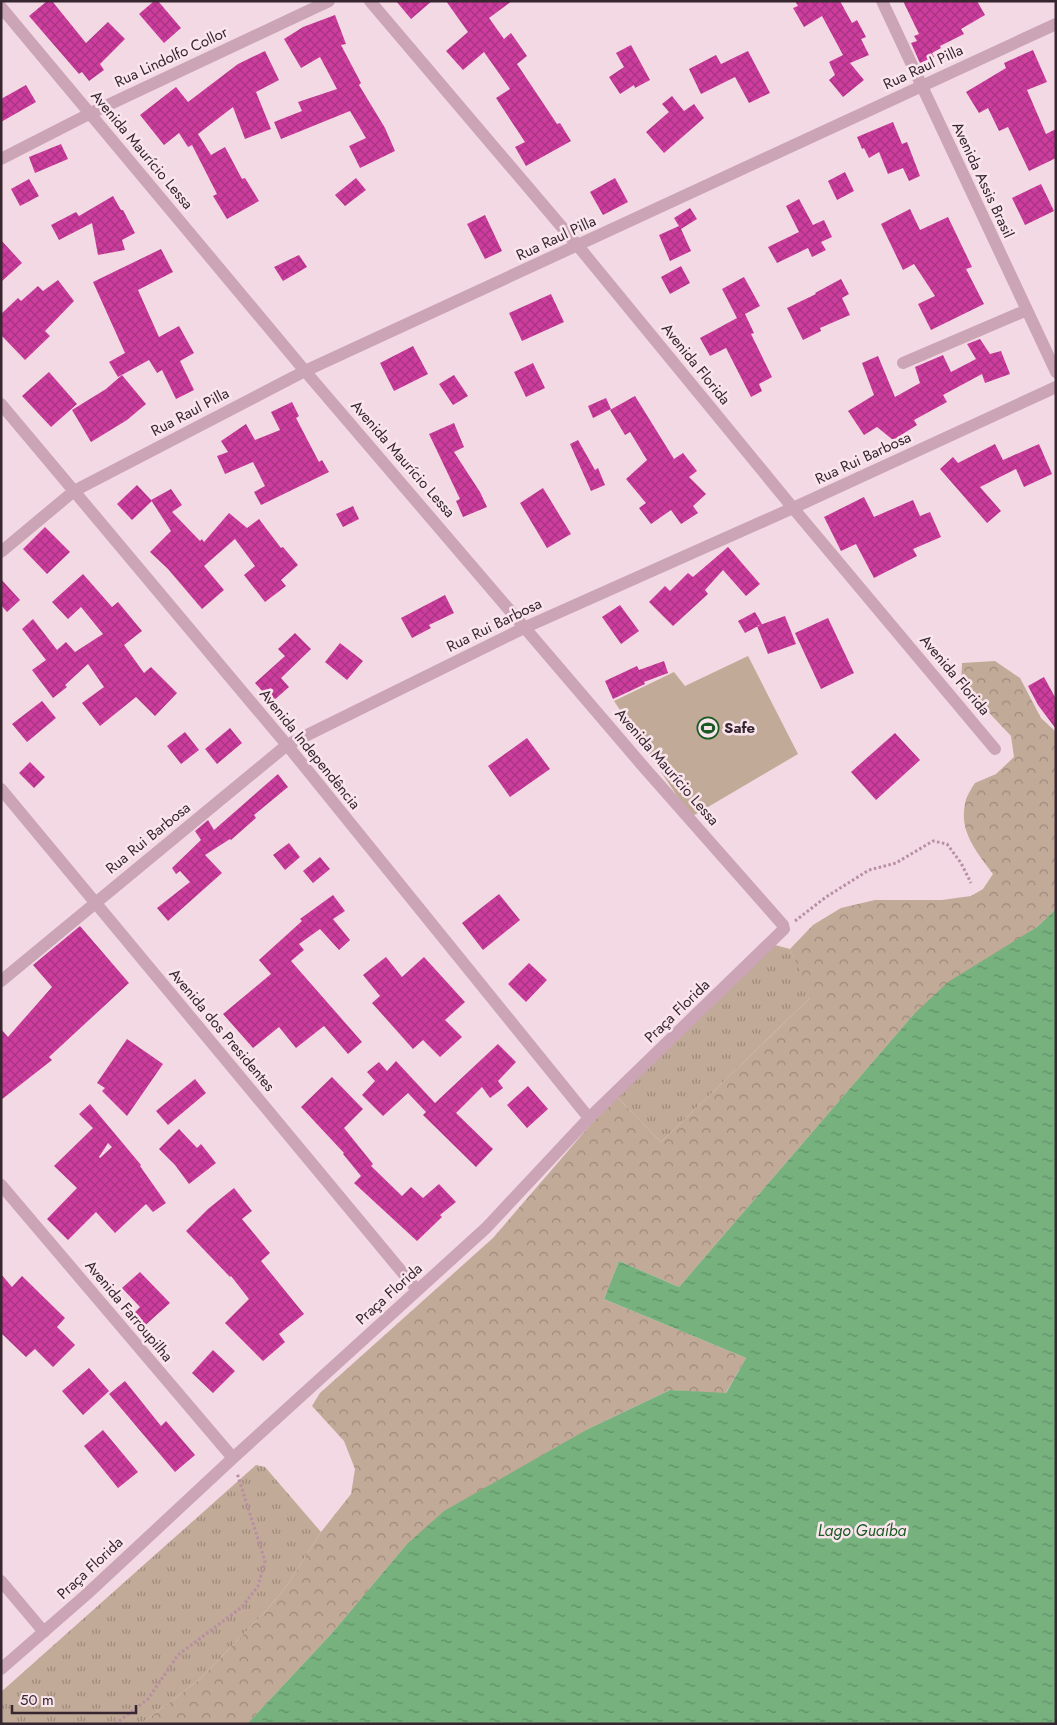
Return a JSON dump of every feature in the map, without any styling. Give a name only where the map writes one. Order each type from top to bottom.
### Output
[{"type":"street","name":"Rua Lindolfo Collor","points":[[1,159],[91,113],[329,1]]},
{"type":"street","name":"Avenida Florida","points":[[370,1],[578,246],[793,508],[995,748]]},
{"type":"street","name":"Avenida Assis Brasil","points":[[882,1],[920,86],[1056,372]]},
{"type":"street","name":"Avenida Maurício Lessa","points":[[1,7],[305,371],[648,771],[783,925],[784,929]]},
{"type":"street","name":"Rua Raul Pilla","points":[[1,552],[74,491],[305,371],[1056,24]]},
{"type":"street","points":[[903,362],[1027,310]]},
{"type":"street","name":"Rua Rui Barbosa","points":[[1,981],[287,745],[526,627],[793,508],[1056,387]]},
{"type":"street","name":"Avenida Independência","points":[[1,404],[287,745],[589,1118]]},
{"type":"street","name":"Avenida dos Presidentes","points":[[1,789],[418,1290]]},
{"type":"street","name":"Praça Florida","points":[[1,1669],[87,1594],[232,1458],[486,1228],[589,1118],[784,929]]},
{"type":"street","name":"Avenida Farroupilha","points":[[1,1184],[232,1458]]},
{"type":"street","points":[[1,1581],[44,1632]]},
{"type":"path","points":[[784,929],[826,897],[869,870],[896,863],[933,841],[947,844],[961,863],[971,883]]},
{"type":"path","points":[[115,1724],[148,1699],[178,1655],[242,1607],[258,1586],[265,1560],[232,1458]]},
{"type":"green space","name":"Safe","points":[[748,656],[798,754],[691,817],[614,701],[674,672],[685,686]]},
{"type":"green space","points":[[995,661],[1020,678],[1041,718],[1056,732],[1056,909],[1037,927],[913,1015],[679,1287],[619,1261],[604,1299],[746,1358],[725,1394],[670,1390],[588,1429],[406,1545],[332,1633],[247,1724],[141,1724],[200,1679],[266,1611],[288,1584],[321,1532],[351,1494],[355,1469],[344,1441],[312,1406],[320,1393],[493,1238],[592,1123],[617,1097],[661,1142],[810,998],[790,949],[813,925],[841,908],[875,900],[942,900],[971,896],[983,889],[993,874],[976,850],[967,833],[964,814],[966,801],[975,783],[996,774],[1014,757],[1011,736],[961,683],[962,663]]},
{"type":"green space","points":[[775,945],[790,949],[811,997],[661,1142],[617,1097]]},
{"type":"green space","points":[[256,1465],[265,1467],[321,1532],[288,1584],[266,1611],[200,1679],[141,1724],[1,1724],[1,1692]]},
{"type":"water","name":"Lago Guaíba","points":[[1056,909],[1056,1724],[247,1724],[332,1633],[406,1545],[444,1511],[588,1429],[670,1390],[726,1393],[746,1358],[604,1299],[619,1261],[679,1287],[913,1015],[948,982],[1037,927]]},
{"type":"building","points":[[47,1],[52,1],[86,43],[108,22],[125,39],[100,64],[104,70],[89,81],[82,72],[79,74],[29,16]]},
{"type":"building","points":[[154,1],[158,1],[181,28],[164,43],[139,14]]},
{"type":"building","points":[[396,1],[432,1],[411,19]]},
{"type":"building","points":[[446,1],[512,1],[489,18],[504,39],[511,33],[527,56],[517,64],[557,124],[560,123],[571,141],[526,166],[515,147],[525,142],[496,98],[510,89],[484,52],[463,70],[446,51],[468,32]]},
{"type":"building","points":[[795,1],[840,1],[852,23],[857,20],[866,37],[861,39],[869,55],[850,63],[864,80],[843,97],[829,80],[835,75],[829,62],[843,55],[822,16],[804,27],[793,8],[798,6]]},
{"type":"building","points":[[903,1],[977,1],[985,15],[961,29],[964,34],[940,46],[941,48],[932,53],[934,57],[920,63],[911,43],[917,41],[914,36],[919,34]]},
{"type":"building","points":[[335,15],[346,44],[341,45],[361,83],[359,85],[385,128],[395,151],[360,168],[349,146],[366,138],[350,111],[281,139],[274,122],[302,111],[298,102],[337,89],[320,57],[301,68],[284,39],[303,27]]},
{"type":"building","points":[[631,45],[650,80],[635,88],[634,85],[620,94],[609,77],[624,67],[616,53]]},
{"type":"building","points":[[1033,50],[1047,82],[1027,90],[1046,134],[1056,129],[1056,158],[1029,171],[1008,127],[999,131],[988,108],[979,113],[966,92],[1006,68],[1004,63]]},
{"type":"building","points":[[265,51],[279,80],[256,92],[271,129],[245,139],[233,107],[198,134],[211,155],[225,147],[242,179],[245,178],[259,201],[227,219],[213,196],[217,194],[192,145],[188,147],[179,133],[164,145],[140,115],[176,87],[188,102],[238,64]]},
{"type":"building","points":[[748,51],[770,93],[749,103],[735,77],[701,94],[689,69],[716,55],[721,64]]},
{"type":"building","points":[[26,85],[36,102],[1,122],[1,99]]},
{"type":"building","points":[[672,96],[684,111],[694,104],[704,118],[664,153],[646,132],[669,112],[662,104]]},
{"type":"building","points":[[893,122],[902,144],[907,142],[920,176],[909,181],[903,168],[888,174],[879,152],[869,158],[864,148],[862,149],[857,137]]},
{"type":"building","points":[[61,144],[68,159],[35,173],[29,157]]},
{"type":"building","points":[[845,172],[854,191],[837,200],[828,181]]},
{"type":"building","points":[[356,178],[366,190],[345,206],[335,195]]},
{"type":"building","points":[[615,178],[628,202],[603,215],[590,192]]},
{"type":"building","points":[[29,179],[39,196],[20,206],[11,189]]},
{"type":"building","points":[[1041,184],[1054,211],[1025,225],[1012,198]]},
{"type":"building","points":[[113,196],[135,233],[122,240],[125,250],[98,255],[92,223],[59,240],[51,225],[76,212],[79,216]]},
{"type":"building","points":[[799,199],[813,225],[824,220],[832,237],[821,242],[826,250],[812,257],[808,248],[777,263],[768,247],[799,232],[786,206]]},
{"type":"building","points":[[690,208],[697,219],[681,229],[691,251],[670,261],[659,235],[679,226],[674,218]]},
{"type":"building","points":[[910,209],[920,230],[948,217],[972,267],[966,269],[984,304],[931,330],[918,304],[935,296],[914,264],[903,270],[881,224]]},
{"type":"building","points":[[485,215],[502,251],[485,259],[467,224]]},
{"type":"building","points":[[1,240],[22,263],[1,282]]},
{"type":"building","points":[[161,249],[173,272],[138,290],[159,337],[179,326],[194,353],[180,361],[194,390],[176,399],[162,370],[157,373],[149,360],[118,377],[109,362],[125,353],[93,282]]},
{"type":"building","points":[[299,255],[307,267],[283,281],[274,267]]},
{"type":"building","points":[[681,266],[690,283],[670,294],[661,277]]},
{"type":"building","points":[[744,277],[760,306],[745,314],[754,333],[751,334],[772,377],[759,384],[762,391],[751,397],[726,348],[710,356],[700,338],[737,318],[722,289]]},
{"type":"building","points":[[841,279],[849,294],[842,298],[850,315],[820,328],[821,331],[803,340],[787,308]]},
{"type":"building","points":[[58,280],[74,301],[45,331],[50,336],[25,360],[1,335],[1,314],[18,298],[21,301],[38,286],[43,291]]},
{"type":"building","points":[[551,294],[564,322],[522,341],[509,313]]},
{"type":"building","points":[[980,339],[990,354],[1001,351],[1010,374],[985,383],[982,374],[943,395],[947,402],[914,420],[917,425],[893,440],[877,427],[864,435],[848,411],[874,395],[862,363],[878,356],[895,397],[920,383],[915,367],[943,355],[951,372],[976,359],[967,344]]},
{"type":"building","points":[[413,346],[428,374],[394,391],[380,363]]},
{"type":"building","points":[[533,363],[545,388],[526,397],[514,372]]},
{"type":"building","points":[[49,372],[77,404],[51,427],[22,396]]},
{"type":"building","points":[[122,375],[146,404],[127,420],[91,442],[72,410],[106,389]]},
{"type":"building","points":[[454,375],[468,396],[453,405],[439,384]]},
{"type":"building","points":[[635,396],[674,459],[683,453],[697,471],[689,477],[706,494],[693,506],[698,513],[681,524],[671,510],[651,524],[639,508],[646,503],[626,479],[647,460],[630,432],[625,435],[610,410]]},
{"type":"building","points":[[606,398],[611,409],[593,418],[588,406]]},
{"type":"building","points":[[292,402],[299,416],[296,418],[319,462],[322,460],[329,472],[261,505],[254,492],[265,486],[253,462],[225,474],[217,456],[228,452],[221,441],[246,424],[255,440],[280,430],[271,412]]},
{"type":"building","points":[[454,423],[464,447],[454,452],[480,492],[487,507],[463,517],[456,501],[460,499],[429,434]]},
{"type":"building","points":[[578,440],[595,470],[598,468],[605,485],[591,491],[570,444]]},
{"type":"building","points":[[995,444],[1003,460],[1039,444],[1052,474],[1024,487],[1016,469],[980,487],[1001,511],[987,523],[940,469],[953,457],[958,463]]},
{"type":"building","points":[[137,485],[152,501],[132,520],[117,504]]},
{"type":"building","points":[[543,488],[571,534],[547,548],[520,503]]},
{"type":"building","points":[[171,489],[182,505],[172,512],[200,541],[202,539],[204,542],[229,513],[247,528],[259,519],[281,548],[283,547],[298,565],[281,580],[286,586],[265,602],[244,575],[255,566],[235,539],[204,566],[224,590],[202,609],[168,569],[150,552],[171,531],[151,500]]},
{"type":"building","points":[[864,497],[874,517],[913,500],[920,516],[930,512],[941,537],[913,549],[917,556],[874,578],[856,544],[841,551],[824,517]]},
{"type":"building","points":[[353,506],[359,519],[343,527],[336,514]]},
{"type":"building","points":[[45,527],[70,552],[47,574],[23,549]]},
{"type":"building","points":[[728,547],[760,584],[746,596],[723,570],[705,590],[708,594],[673,626],[649,602],[665,586],[670,591],[688,573],[693,577]]},
{"type":"building","points":[[83,574],[112,607],[118,602],[142,631],[124,645],[144,673],[151,667],[177,693],[155,716],[136,697],[100,726],[82,703],[104,687],[88,664],[65,685],[67,687],[53,698],[32,670],[46,660],[22,629],[33,619],[57,650],[66,642],[75,652],[103,634],[81,607],[68,619],[52,602]]},
{"type":"building","points":[[1,579],[20,600],[7,612],[1,605]]},
{"type":"building","points":[[445,595],[454,613],[429,625],[431,628],[412,638],[401,618]]},
{"type":"building","points":[[620,605],[639,631],[621,644],[602,617]]},
{"type":"building","points":[[755,612],[762,624],[745,633],[738,621]]},
{"type":"building","points":[[785,616],[796,644],[768,654],[757,626]]},
{"type":"building","points":[[828,618],[854,673],[821,689],[795,633]]},
{"type":"building","points":[[295,633],[311,649],[281,678],[289,687],[272,702],[255,683],[285,656],[278,649]]},
{"type":"building","points":[[340,643],[363,661],[347,680],[325,662]]},
{"type":"building","points":[[664,661],[668,673],[644,682],[645,684],[613,699],[605,681],[637,666],[639,670]]},
{"type":"building","points":[[1044,677],[1056,699],[1056,729],[1038,705],[1028,686]]},
{"type":"building","points":[[42,701],[56,718],[27,742],[12,724]]},
{"type":"building","points":[[230,728],[242,743],[217,764],[205,749]]},
{"type":"building","points":[[185,732],[199,750],[181,764],[167,746]]},
{"type":"building","points":[[895,733],[920,760],[876,800],[851,772]]},
{"type":"building","points":[[527,738],[550,769],[510,797],[488,766]]},
{"type":"building","points":[[30,762],[45,777],[34,788],[19,773]]},
{"type":"building","points":[[278,774],[288,787],[254,815],[256,818],[231,840],[205,855],[222,873],[168,921],[157,908],[190,882],[180,871],[176,874],[172,868],[201,840],[195,831],[208,820],[214,830]]},
{"type":"building","points":[[289,843],[300,857],[285,870],[273,855]]},
{"type":"building","points":[[320,857],[330,869],[313,883],[303,871]]},
{"type":"building","points":[[499,894],[520,920],[483,950],[462,923]]},
{"type":"building","points":[[333,895],[345,911],[333,919],[350,940],[339,950],[320,929],[299,944],[304,950],[291,961],[362,1042],[348,1054],[324,1026],[296,1048],[279,1027],[253,1048],[223,1014],[271,974],[259,960],[302,921],[300,919]]},
{"type":"building","points":[[80,926],[129,983],[49,1057],[52,1060],[1,1100],[1,1029],[8,1037],[52,987],[33,965]]},
{"type":"building","points":[[386,957],[402,977],[424,957],[465,1002],[445,1020],[462,1037],[440,1057],[423,1040],[413,1049],[372,1003],[380,996],[363,975]]},
{"type":"building","points":[[529,963],[547,980],[526,1002],[508,984]]},
{"type":"building","points":[[127,1039],[163,1064],[127,1116],[102,1091],[105,1088],[97,1083]]},
{"type":"building","points":[[498,1044],[516,1062],[498,1081],[503,1088],[490,1098],[482,1087],[456,1113],[493,1149],[476,1167],[423,1115],[426,1112],[408,1093],[383,1116],[362,1095],[375,1081],[367,1072],[379,1062],[387,1071],[396,1061],[435,1103]]},
{"type":"building","points":[[332,1077],[363,1109],[344,1128],[373,1164],[371,1166],[402,1196],[411,1187],[423,1198],[439,1184],[456,1202],[440,1215],[442,1217],[417,1241],[354,1183],[361,1176],[344,1153],[301,1107]]},
{"type":"building","points":[[195,1079],[206,1093],[168,1125],[156,1111]]},
{"type":"building","points":[[528,1086],[548,1109],[527,1128],[507,1105]]},
{"type":"building","points":[[90,1104],[141,1165],[166,1203],[153,1212],[146,1204],[115,1233],[96,1212],[68,1240],[47,1219],[77,1188],[54,1166],[93,1128],[79,1114]],"holes":[[[108,1143],[112,1147],[100,1158],[99,1157]]]},
{"type":"building","points":[[179,1129],[197,1148],[201,1144],[216,1163],[189,1184],[175,1165],[159,1149]]},
{"type":"building","points":[[234,1188],[252,1211],[242,1219],[270,1253],[261,1261],[304,1314],[279,1334],[285,1342],[263,1361],[225,1323],[249,1299],[231,1276],[186,1231],[208,1209]]},
{"type":"building","points":[[140,1272],[170,1303],[141,1329],[130,1317],[140,1307],[122,1288]]},
{"type":"building","points":[[1,1274],[12,1287],[22,1276],[65,1318],[57,1327],[75,1345],[53,1367],[35,1349],[26,1357],[1,1333]]},
{"type":"building","points":[[213,1350],[235,1371],[213,1393],[192,1373]]},
{"type":"building","points":[[89,1368],[109,1391],[83,1415],[62,1391]]},
{"type":"building","points":[[125,1381],[161,1426],[166,1421],[195,1455],[175,1472],[109,1394]]},
{"type":"building","points":[[103,1430],[138,1472],[118,1488],[84,1446]]},
{"type":"place","name":"Safe","points":[[708,728]]}]
